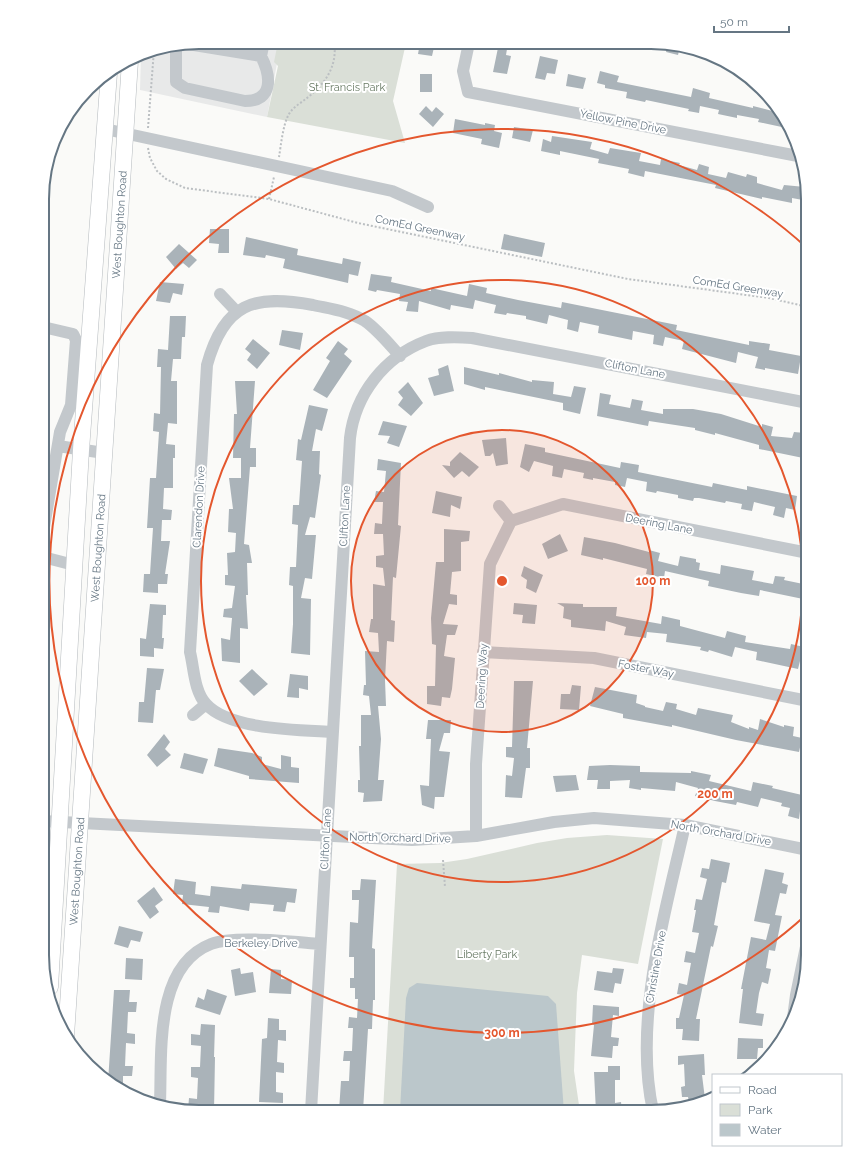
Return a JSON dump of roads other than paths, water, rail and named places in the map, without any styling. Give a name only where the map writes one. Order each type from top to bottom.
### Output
[{"type":"main road","name":"West Boughton Road","points":[[67,1025],[130,67]]},
{"type":"main road","name":"West Boughton Road","points":[[51,977],[81,450],[109,80]]},
{"type":"street","points":[[219,49],[262,56]]},
{"type":"street","points":[[176,51],[176,82],[179,86],[245,101],[254,101],[262,98],[267,89],[268,75],[262,56],[263,49]]},
{"type":"street","name":"Yellow Pine Drive","points":[[468,49],[463,71],[468,92],[794,155]]},
{"type":"street","points":[[105,129],[392,191],[428,207]]},
{"type":"street","points":[[220,294],[235,313],[247,305],[260,301],[277,300],[339,310],[365,321],[377,331],[400,356]]},
{"type":"street","name":"Clarendon Drive","points":[[235,313],[218,336],[207,365],[190,652],[197,688],[206,704],[224,717],[266,728],[333,732]]},
{"type":"street","points":[[49,329],[73,334],[76,340],[71,405],[60,432],[49,492]]},
{"type":"street","name":"Clifton Lane","points":[[311,1105],[326,836],[352,425],[363,394],[382,370],[400,356],[426,341],[452,337],[472,338],[801,402]]},
{"type":"street","points":[[58,446],[104,453]]},
{"type":"street","name":"Deering Lane","points":[[511,521],[563,504],[801,552]]},
{"type":"street","points":[[499,506],[511,521]]},
{"type":"street","name":"Deering Way","points":[[476,836],[476,764],[490,564],[511,521]]},
{"type":"street","points":[[49,559],[74,565]]},
{"type":"street","name":"Foster Way","points":[[483,652],[594,658],[801,700]]},
{"type":"street","points":[[193,715],[206,704]]},
{"type":"street","name":"North Orchard Drive","points":[[49,821],[412,840],[476,836],[554,822],[594,818],[685,825],[801,849]]},
{"type":"street","name":"Christine Drive","points":[[652,1105],[647,1061],[647,1016],[652,980],[685,825]]},
{"type":"street","name":"Berkeley Drive","points":[[160,1100],[167,1000],[177,975],[190,955],[211,944],[232,940],[320,944]]},
{"type":"water","points":[[417,983],[548,996],[556,1004],[563,1105],[400,1105],[406,998],[409,988]]},
{"type":"park label","name":"St. Francis Park","points":[[347,87]]},
{"type":"park label","name":"Liberty Park","points":[[487,954]]}]
